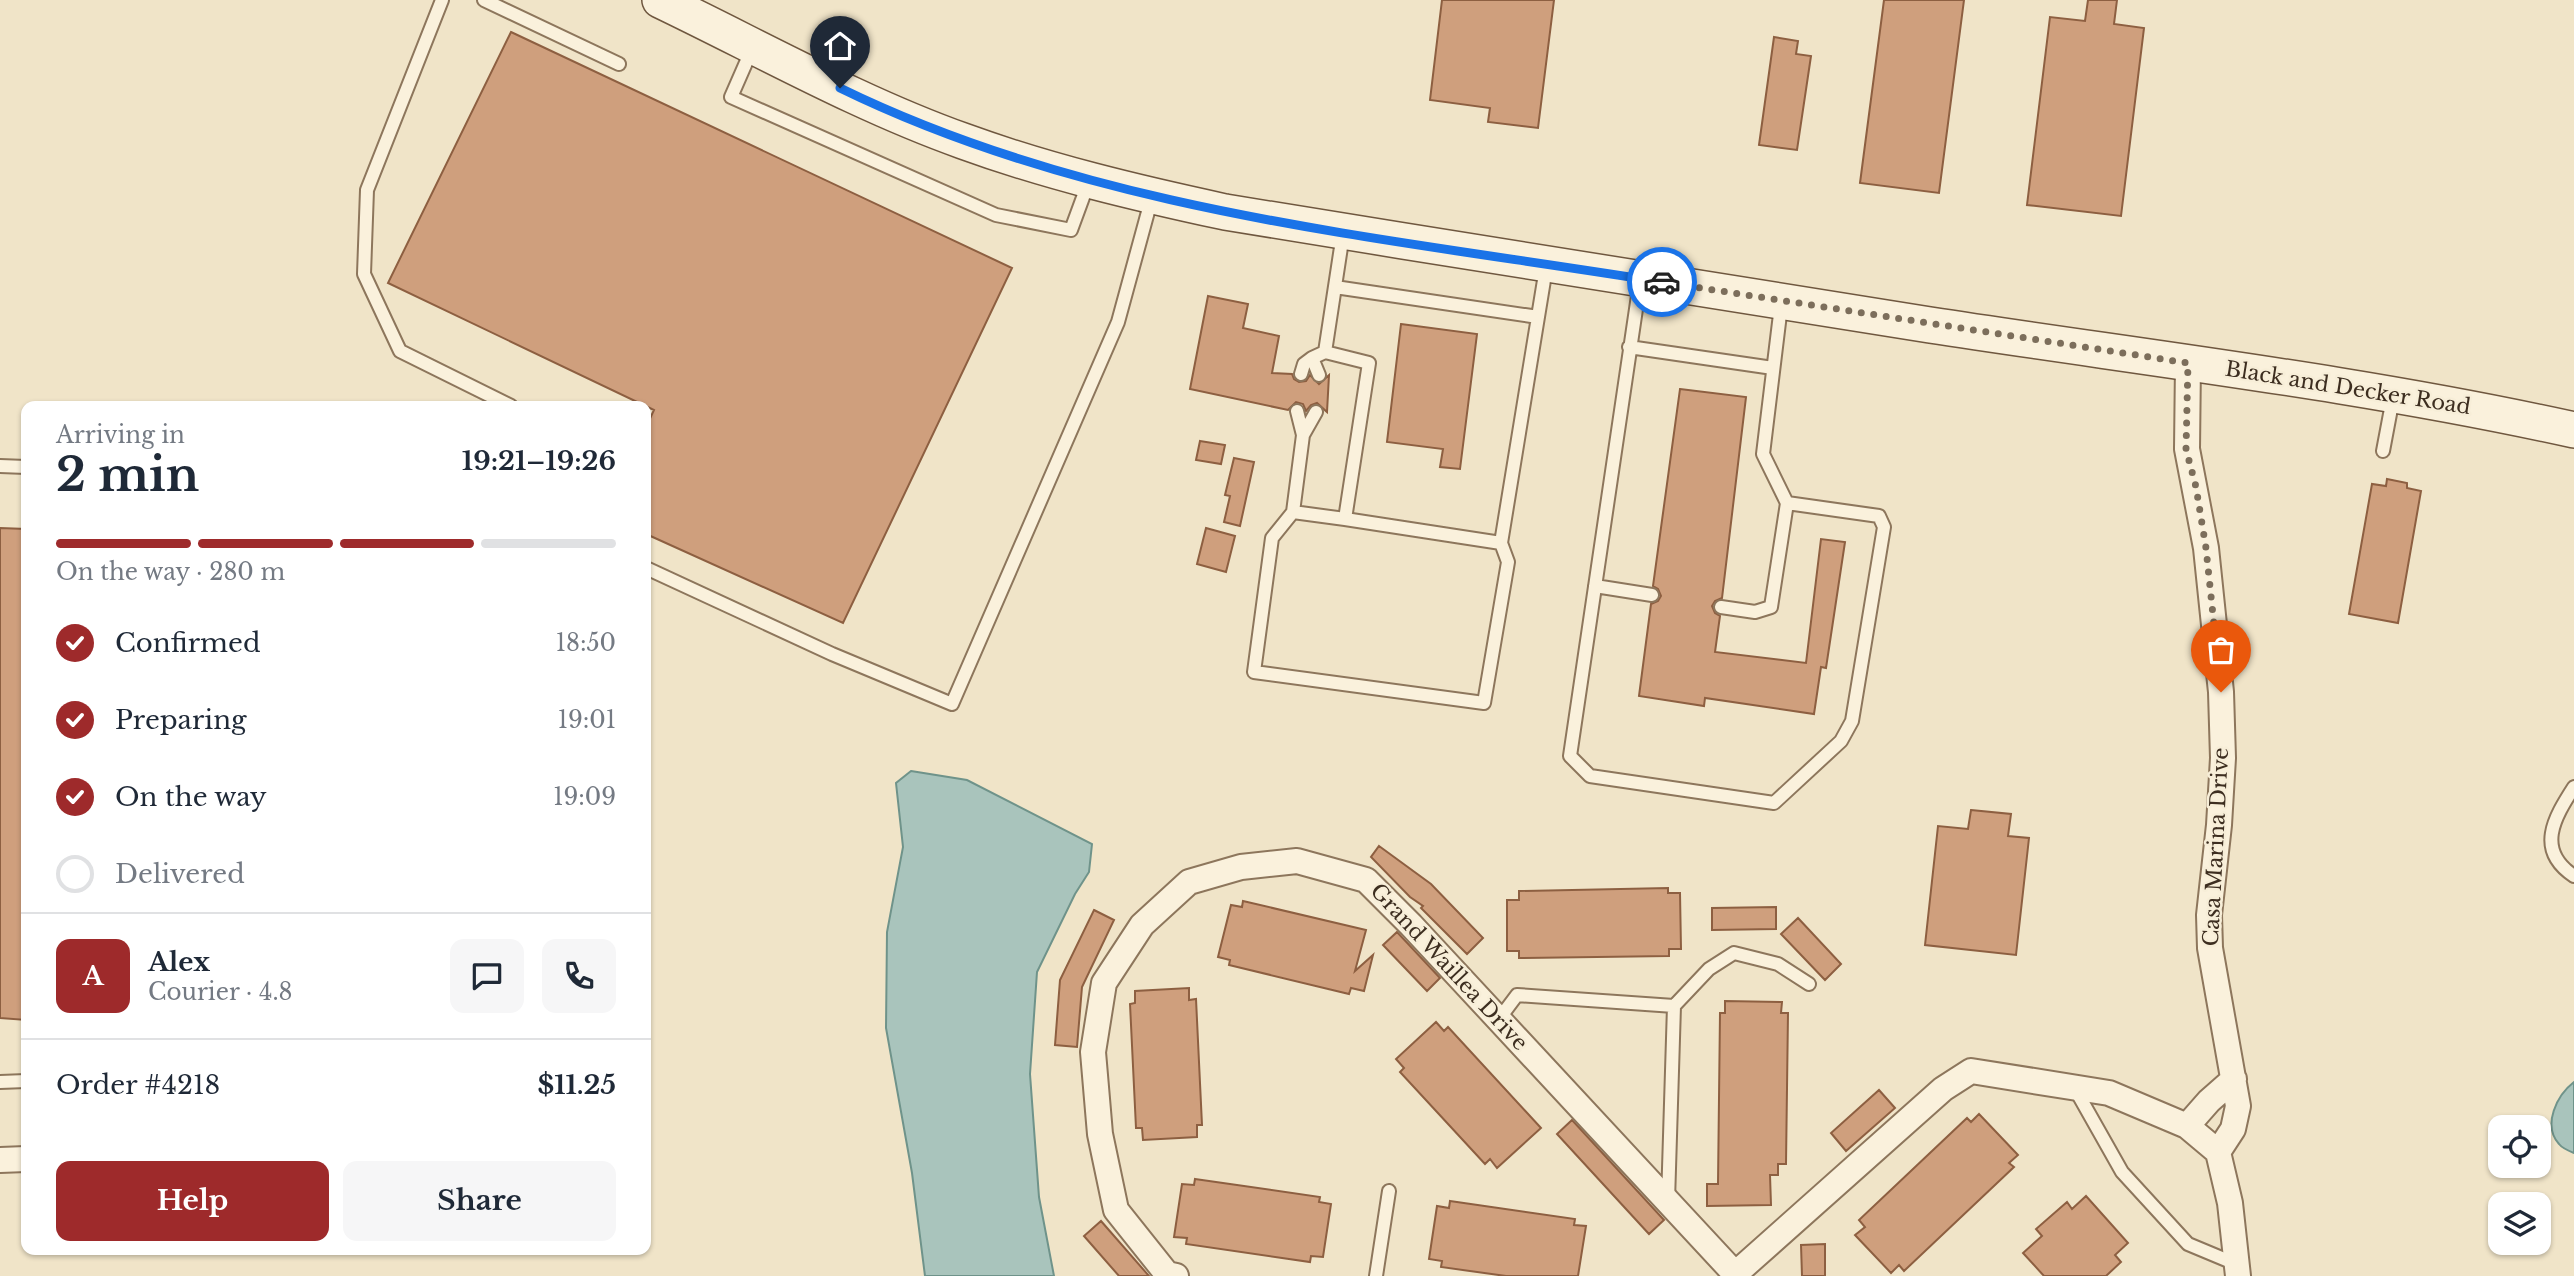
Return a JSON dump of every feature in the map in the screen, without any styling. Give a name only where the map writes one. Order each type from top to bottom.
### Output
[{"type":"main road","name":"Black and Decker Road","points":[[660,0],[865,100],[963,141],[1152,197],[1225,212],[1546,264],[2394,394],[2472,407],[2574,430]]},
{"type":"street","name":"Casa Marina Drive","points":[[2188,363],[2186,449],[2196,487],[2206,548],[2221,692],[2223,758],[2209,915],[2210,947],[2238,1106],[2233,1129],[2218,1152]]},
{"type":"street","name":"Grand Waillea Drive","points":[[1176,1276],[1167,1273],[1116,1210],[1100,1134],[1093,1052],[1104,983],[1142,925],[1189,882],[1241,867],[1297,861],[1366,880],[1499,1019],[1735,1275],[1943,1089],[1971,1071],[2109,1093],[2187,1126],[2218,1152]]},
{"type":"street","points":[[2187,1126],[2209,1101],[2234,1079]]},
{"type":"street","points":[[2209,1101],[2233,1129]]},
{"type":"street","points":[[2218,1152],[2230,1203],[2237,1270]]},
{"type":"street","points":[[0,1160],[21,1159]]},
{"type":"lane","points":[[442,0],[367,190],[364,275],[400,351],[501,401]]},
{"type":"lane","points":[[484,0],[619,64]]},
{"type":"lane","points":[[754,45],[731,97],[996,215],[1070,230],[1090,179]]},
{"type":"lane","points":[[651,570],[832,654],[952,704],[1118,322],[1152,197]]},
{"type":"lane","points":[[1325,352],[1343,231]]},
{"type":"lane","points":[[1297,411],[1303,435],[1293,512],[1272,538],[1254,672],[1485,703],[1508,562],[1501,543],[1546,264]]},
{"type":"lane","points":[[1640,278],[1570,756],[1590,776],[1774,803],[1841,741],[1852,721],[1884,527],[1879,516],[1787,503]]},
{"type":"lane","points":[[1335,287],[1538,317]]},
{"type":"lane","points":[[1721,607],[1755,612],[1771,607],[1787,503],[1763,454],[1782,301]]},
{"type":"lane","points":[[1629,347],[1773,368]]},
{"type":"lane","points":[[1301,374],[1304,364],[1325,352],[1369,363],[1345,519]]},
{"type":"lane","points":[[1312,358],[1319,375]]},
{"type":"lane","points":[[2383,451],[2394,394]]},
{"type":"lane","points":[[1303,435],[1316,412]]},
{"type":"lane","points":[[0,466],[21,467]]},
{"type":"lane","points":[[1293,512],[1501,543]]},
{"type":"lane","points":[[1595,586],[1652,595]]},
{"type":"lane","points":[[2574,787],[2554,817],[2550,840],[2560,867],[2574,876]]},
{"type":"lane","points":[[1668,1202],[1674,1006],[1709,969],[1734,953],[1778,964],[1809,984]]},
{"type":"lane","points":[[1499,1019],[1517,995],[1674,1006]]},
{"type":"lane","points":[[0,1082],[21,1081]]},
{"type":"lane","points":[[2074,1087],[2122,1172],[2188,1244],[2237,1270]]},
{"type":"lane","points":[[1376,1276],[1389,1191]]},
{"type":"water","points":[[911,771],[967,780],[1092,844],[1089,872],[1075,894],[1037,972],[1030,1074],[1039,1197],[1054,1276],[925,1276],[912,1173],[886,1028],[887,932],[903,847],[896,783]]},
{"type":"water","points":[[2574,1082],[2574,1153],[2559,1144],[2554,1136],[2552,1119],[2557,1102]]},
{"type":"building","points":[[1442,0],[1554,0],[1538,128],[1488,122],[1490,108],[1430,100]]},
{"type":"building","points":[[1884,0],[1964,0],[1939,193],[1860,183]]},
{"type":"building","points":[[2088,0],[2117,0],[2114,24],[2144,28],[2121,216],[2027,205],[2050,17],[2085,21]]},
{"type":"building","points":[[511,32],[1012,268],[843,623],[651,536],[651,416],[654,410],[651,409],[651,401],[635,401],[388,283]]},
{"type":"building","points":[[1774,37],[1798,41],[1796,54],[1811,56],[1797,150],[1759,145]]},
{"type":"building","points":[[1208,296],[1248,304],[1243,328],[1279,336],[1272,373],[1292,374],[1299,382],[1306,381],[1310,375],[1319,384],[1329,375],[1327,412],[1317,403],[1306,411],[1303,404],[1296,402],[1288,410],[1190,389]]},
{"type":"building","points":[[1401,324],[1477,334],[1460,469],[1440,467],[1443,449],[1387,442]]},
{"type":"building","points":[[1680,389],[1746,397],[1722,598],[1712,606],[1720,616],[1715,652],[1806,663],[1821,539],[1845,542],[1826,668],[1821,667],[1814,714],[1705,698],[1704,706],[1639,696],[1651,604],[1661,596],[1653,586]]},
{"type":"building","points":[[1200,441],[1225,445],[1221,464],[1196,460]]},
{"type":"building","points":[[1234,458],[1254,462],[1240,526],[1224,522],[1230,496],[1225,495]]},
{"type":"building","points":[[2387,479],[2407,483],[2407,488],[2421,491],[2398,623],[2349,614],[2372,484],[2386,486]]},
{"type":"building","points":[[0,528],[21,529],[21,1020],[0,1018]]},
{"type":"building","points":[[1206,528],[1235,536],[1226,572],[1197,564]]},
{"type":"building","points":[[1971,810],[2011,814],[2008,836],[2029,838],[2016,955],[1925,945],[1938,826],[1968,829]]},
{"type":"building","points":[[1379,846],[1431,884],[1483,938],[1467,954],[1421,908],[1423,906],[1410,897],[1371,857]]},
{"type":"building","points":[[1668,888],[1668,893],[1680,893],[1681,949],[1669,949],[1669,956],[1519,958],[1519,951],[1507,951],[1507,900],[1519,900],[1519,891]]},
{"type":"building","points":[[1243,901],[1366,930],[1355,971],[1373,955],[1364,991],[1351,988],[1349,994],[1229,965],[1230,960],[1218,957],[1231,905],[1242,907]]},
{"type":"building","points":[[1776,907],[1776,929],[1712,930],[1712,908]]},
{"type":"building","points":[[1094,910],[1114,920],[1082,987],[1077,1047],[1055,1045],[1060,980]]},
{"type":"building","points":[[1798,918],[1841,964],[1825,980],[1781,934]]},
{"type":"building","points":[[1397,932],[1440,978],[1427,991],[1383,945]]},
{"type":"building","points":[[1189,988],[1189,1000],[1196,999],[1202,1125],[1197,1125],[1197,1137],[1143,1140],[1142,1128],[1136,1128],[1130,1004],[1135,1003],[1135,991]]},
{"type":"building","points":[[1725,1001],[1782,1002],[1781,1013],[1788,1013],[1786,1164],[1778,1164],[1778,1175],[1770,1175],[1771,1205],[1707,1206],[1707,1184],[1718,1184],[1720,1013],[1725,1013]]},
{"type":"building","points":[[1436,1022],[1444,1031],[1448,1027],[1541,1128],[1497,1168],[1490,1159],[1485,1164],[1400,1072],[1404,1068],[1396,1059]]},
{"type":"building","points":[[1879,1090],[1895,1108],[1846,1151],[1831,1133]]},
{"type":"building","points":[[1979,1114],[2018,1155],[2009,1163],[2014,1167],[1904,1271],[1899,1265],[1891,1273],[1855,1235],[1865,1227],[1859,1220],[1967,1118],[1971,1122]]},
{"type":"building","points":[[1572,1120],[1664,1220],[1649,1234],[1557,1134]]},
{"type":"building","points":[[1195,1179],[1320,1197],[1319,1202],[1331,1204],[1323,1257],[1311,1256],[1310,1262],[1186,1244],[1187,1238],[1174,1237],[1182,1184],[1194,1185]]},
{"type":"building","points":[[2086,1196],[2128,1243],[2115,1255],[2121,1262],[2106,1276],[2044,1276],[2023,1253],[2042,1236],[2036,1229],[2067,1202],[2072,1209]]},
{"type":"building","points":[[1450,1201],[1575,1219],[1574,1225],[1586,1226],[1578,1276],[1506,1276],[1441,1267],[1442,1261],[1429,1259],[1437,1206],[1449,1208]]},
{"type":"building","points":[[1101,1221],[1149,1276],[1119,1276],[1084,1236]]},
{"type":"building","points":[[1825,1244],[1825,1276],[1802,1276],[1801,1245]]},
{"type":"way so far","points":[[1662,282],[2188,363],[2186,449],[2196,487],[2206,548],[2221,692]]},
{"type":"route","points":[[840,88],[963,141],[1148,196],[1225,212],[1662,282]]}]
